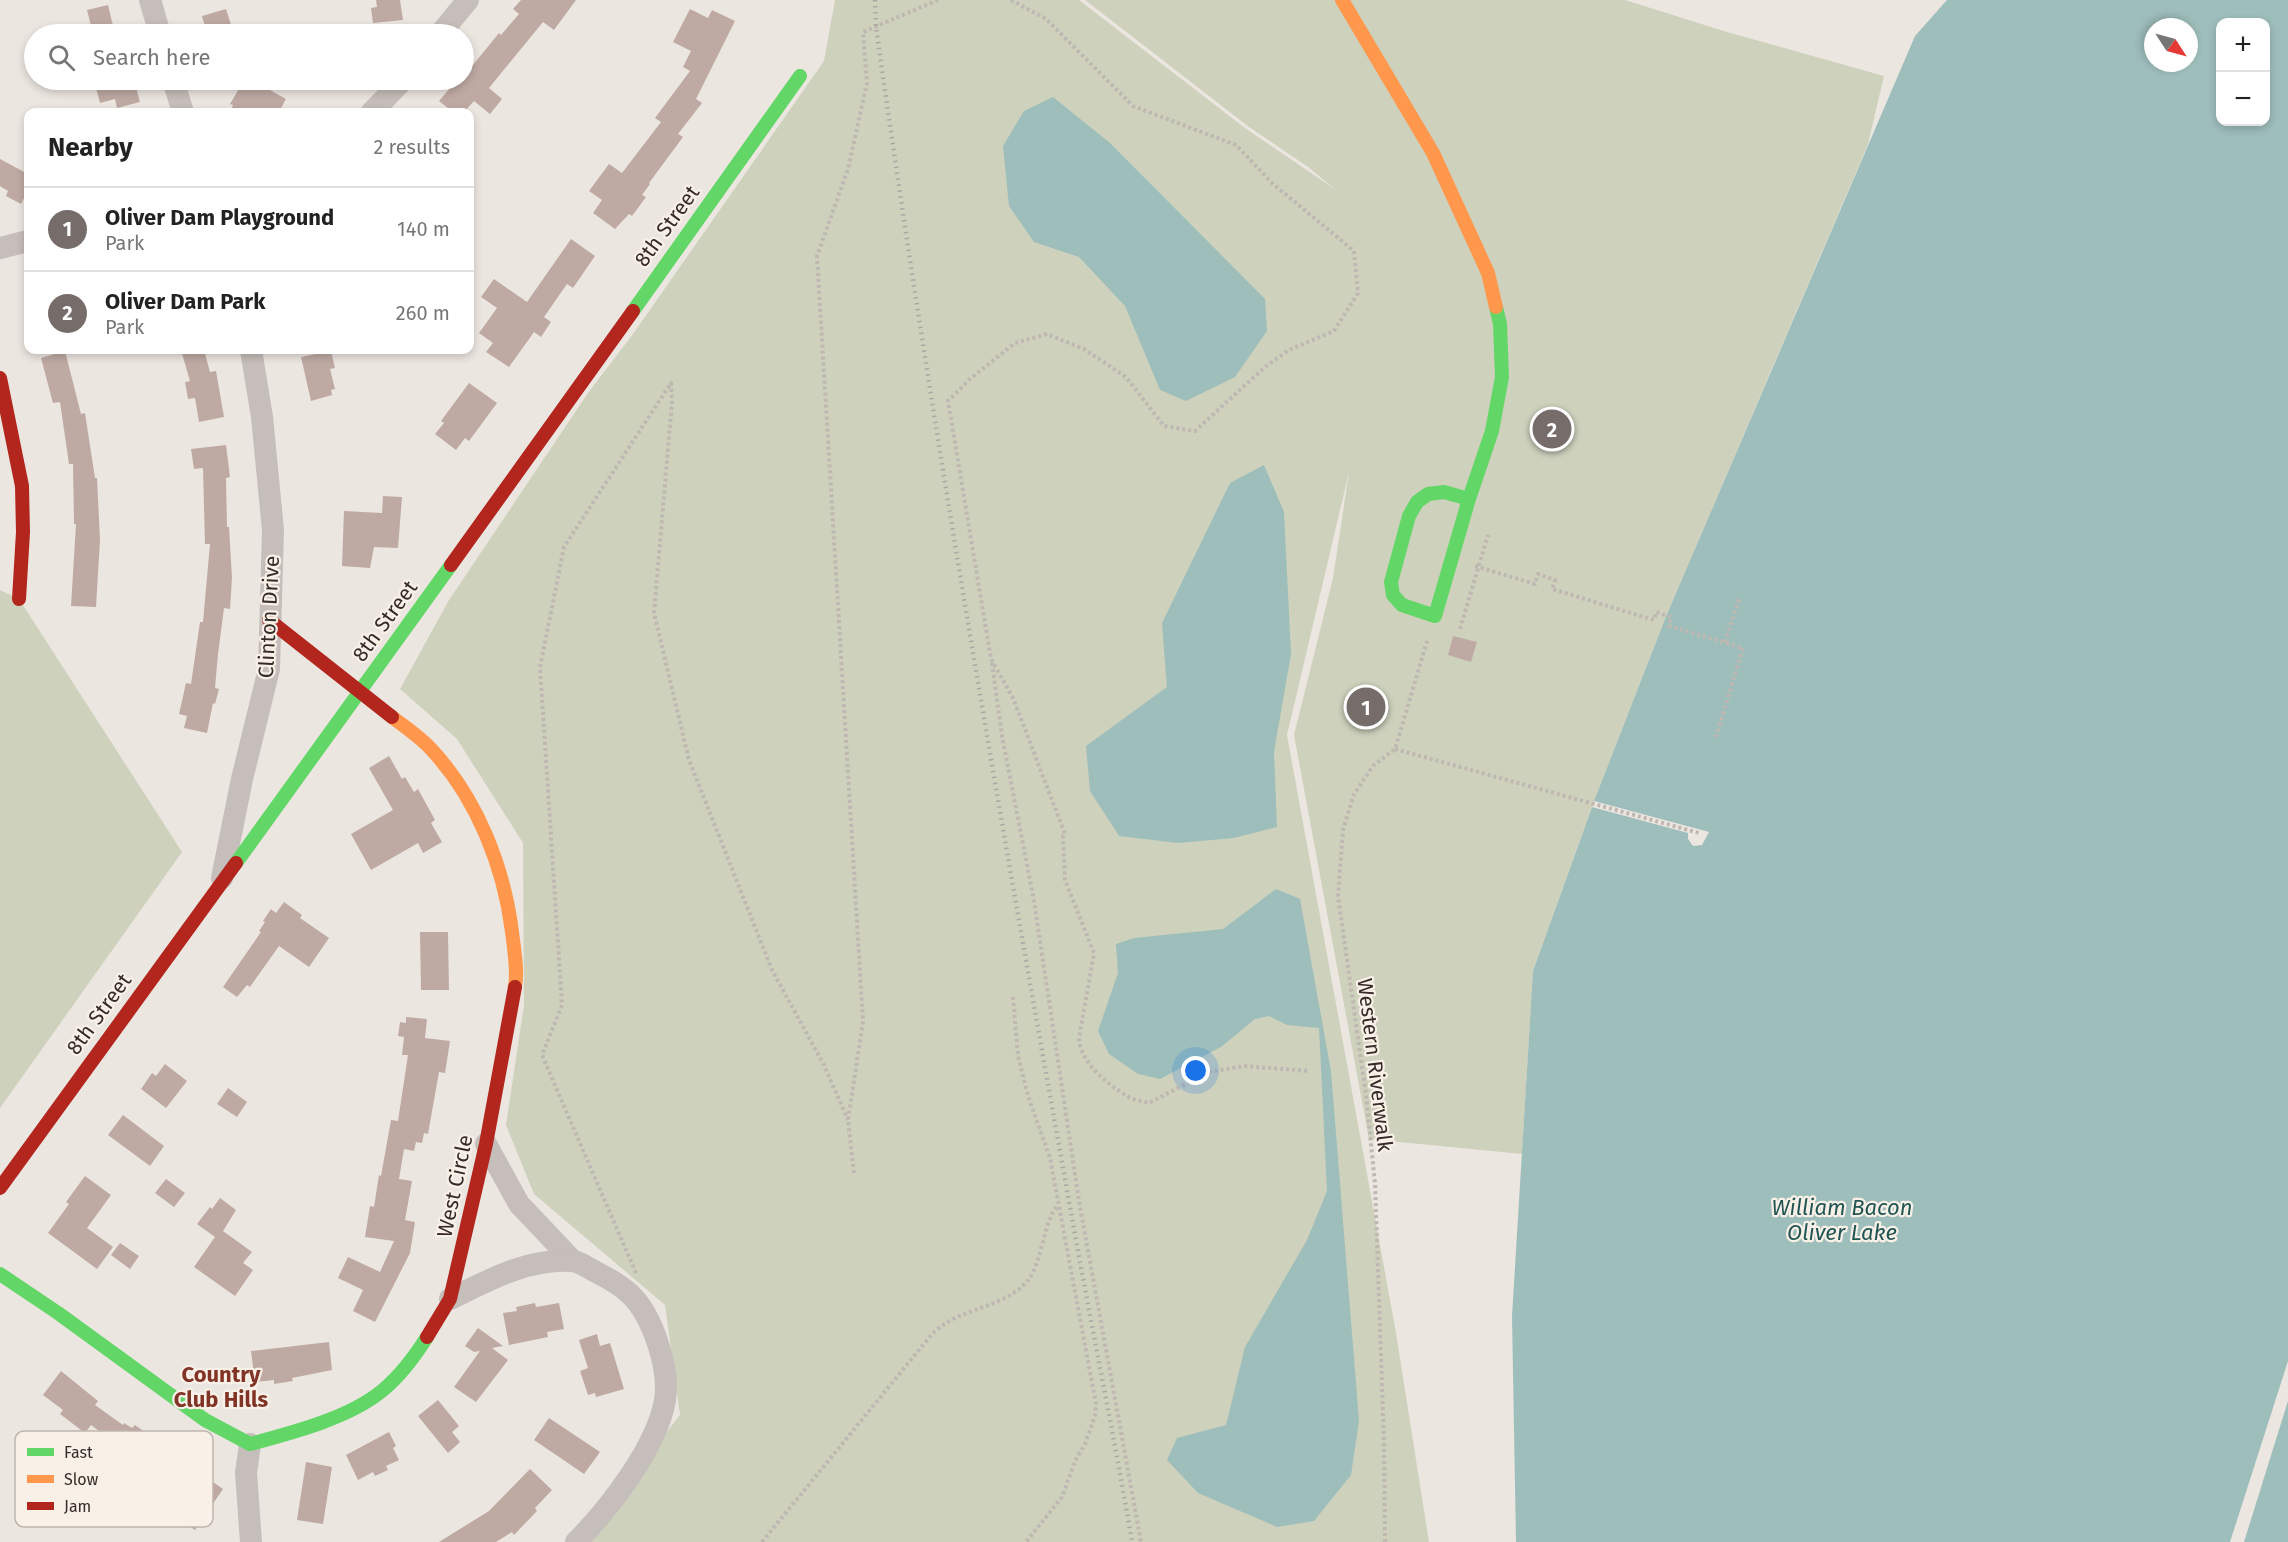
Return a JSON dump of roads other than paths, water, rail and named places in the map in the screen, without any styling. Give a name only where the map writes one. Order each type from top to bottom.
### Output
[{"type":"street","points":[[150,0],[157,24]]},
{"type":"street","points":[[448,24],[468,0]]},
{"type":"street","points":[[1342,0],[1433,153],[1488,273],[1500,324],[1502,377],[1492,431],[1469,499],[1435,616],[1402,605],[1393,595],[1391,582],[1409,516],[1417,502],[1428,494],[1444,492],[1469,499]]},
{"type":"street","name":"8th Street","points":[[0,1188],[361,691],[800,76]]},
{"type":"street","points":[[176,90],[182,108]]},
{"type":"street","points":[[376,108],[393,90]]},
{"type":"street","points":[[0,248],[24,242]]},
{"type":"street","name":"Clinton Drive","points":[[221,881],[242,779],[269,669],[273,530],[262,417],[252,354]]},
{"type":"street","points":[[0,378],[22,486],[23,532],[19,599]]},
{"type":"street","name":"West Circle","points":[[250,1444],[344,1414],[382,1391],[414,1359],[450,1299],[486,1144],[516,982],[516,960],[509,912],[498,873],[472,806],[460,787],[431,749],[269,620]]},
{"type":"street","points":[[486,1144],[519,1204],[573,1261],[613,1281],[632,1296],[654,1335],[666,1377],[665,1400],[651,1440],[627,1480],[576,1542]]},
{"type":"street","points":[[450,1299],[521,1266],[573,1261]]},
{"type":"street","points":[[0,1274],[58,1313],[205,1420],[250,1444],[246,1473],[251,1542]]},
{"type":"water","name":"William Bacon Oliver Lake","points":[[1947,0],[2288,0],[2288,1361],[2230,1542],[1516,1542],[1512,1316],[1533,971],[1592,807],[1688,833],[1688,839],[1693,846],[1702,845],[1709,832],[1594,801],[1667,614],[1915,36]]},
{"type":"water","points":[[1053,97],[1110,143],[1265,299],[1267,331],[1235,377],[1186,401],[1160,390],[1125,306],[1079,257],[1034,242],[1009,206],[1003,146],[1024,111]]},
{"type":"water","points":[[1264,465],[1284,512],[1291,654],[1274,752],[1277,827],[1234,838],[1178,843],[1119,836],[1090,791],[1086,746],[1167,687],[1162,623],[1230,483]]},
{"type":"water","points":[[1276,889],[1300,899],[1331,1071],[1359,1421],[1351,1475],[1314,1521],[1277,1527],[1198,1493],[1167,1460],[1177,1438],[1226,1425],[1245,1347],[1307,1240],[1327,1191],[1319,1028],[1287,1025],[1269,1016],[1255,1019],[1221,1047],[1160,1079],[1138,1074],[1109,1054],[1098,1031],[1118,973],[1116,944],[1134,938],[1223,929]]},
{"type":"water","points":[[2288,1401],[2288,1542],[2244,1542]]},
{"type":"railway","points":[[875,0],[876,27],[920,327],[968,626],[1046,1074],[1132,1542]]},
{"type":"place","name":"Oliver Dam Park","points":[[1552,429]]},
{"type":"place","name":"Oliver Dam Playground","points":[[1366,707]]},
{"type":"district","name":"Country Club Hills","points":[[221,1386]]}]
